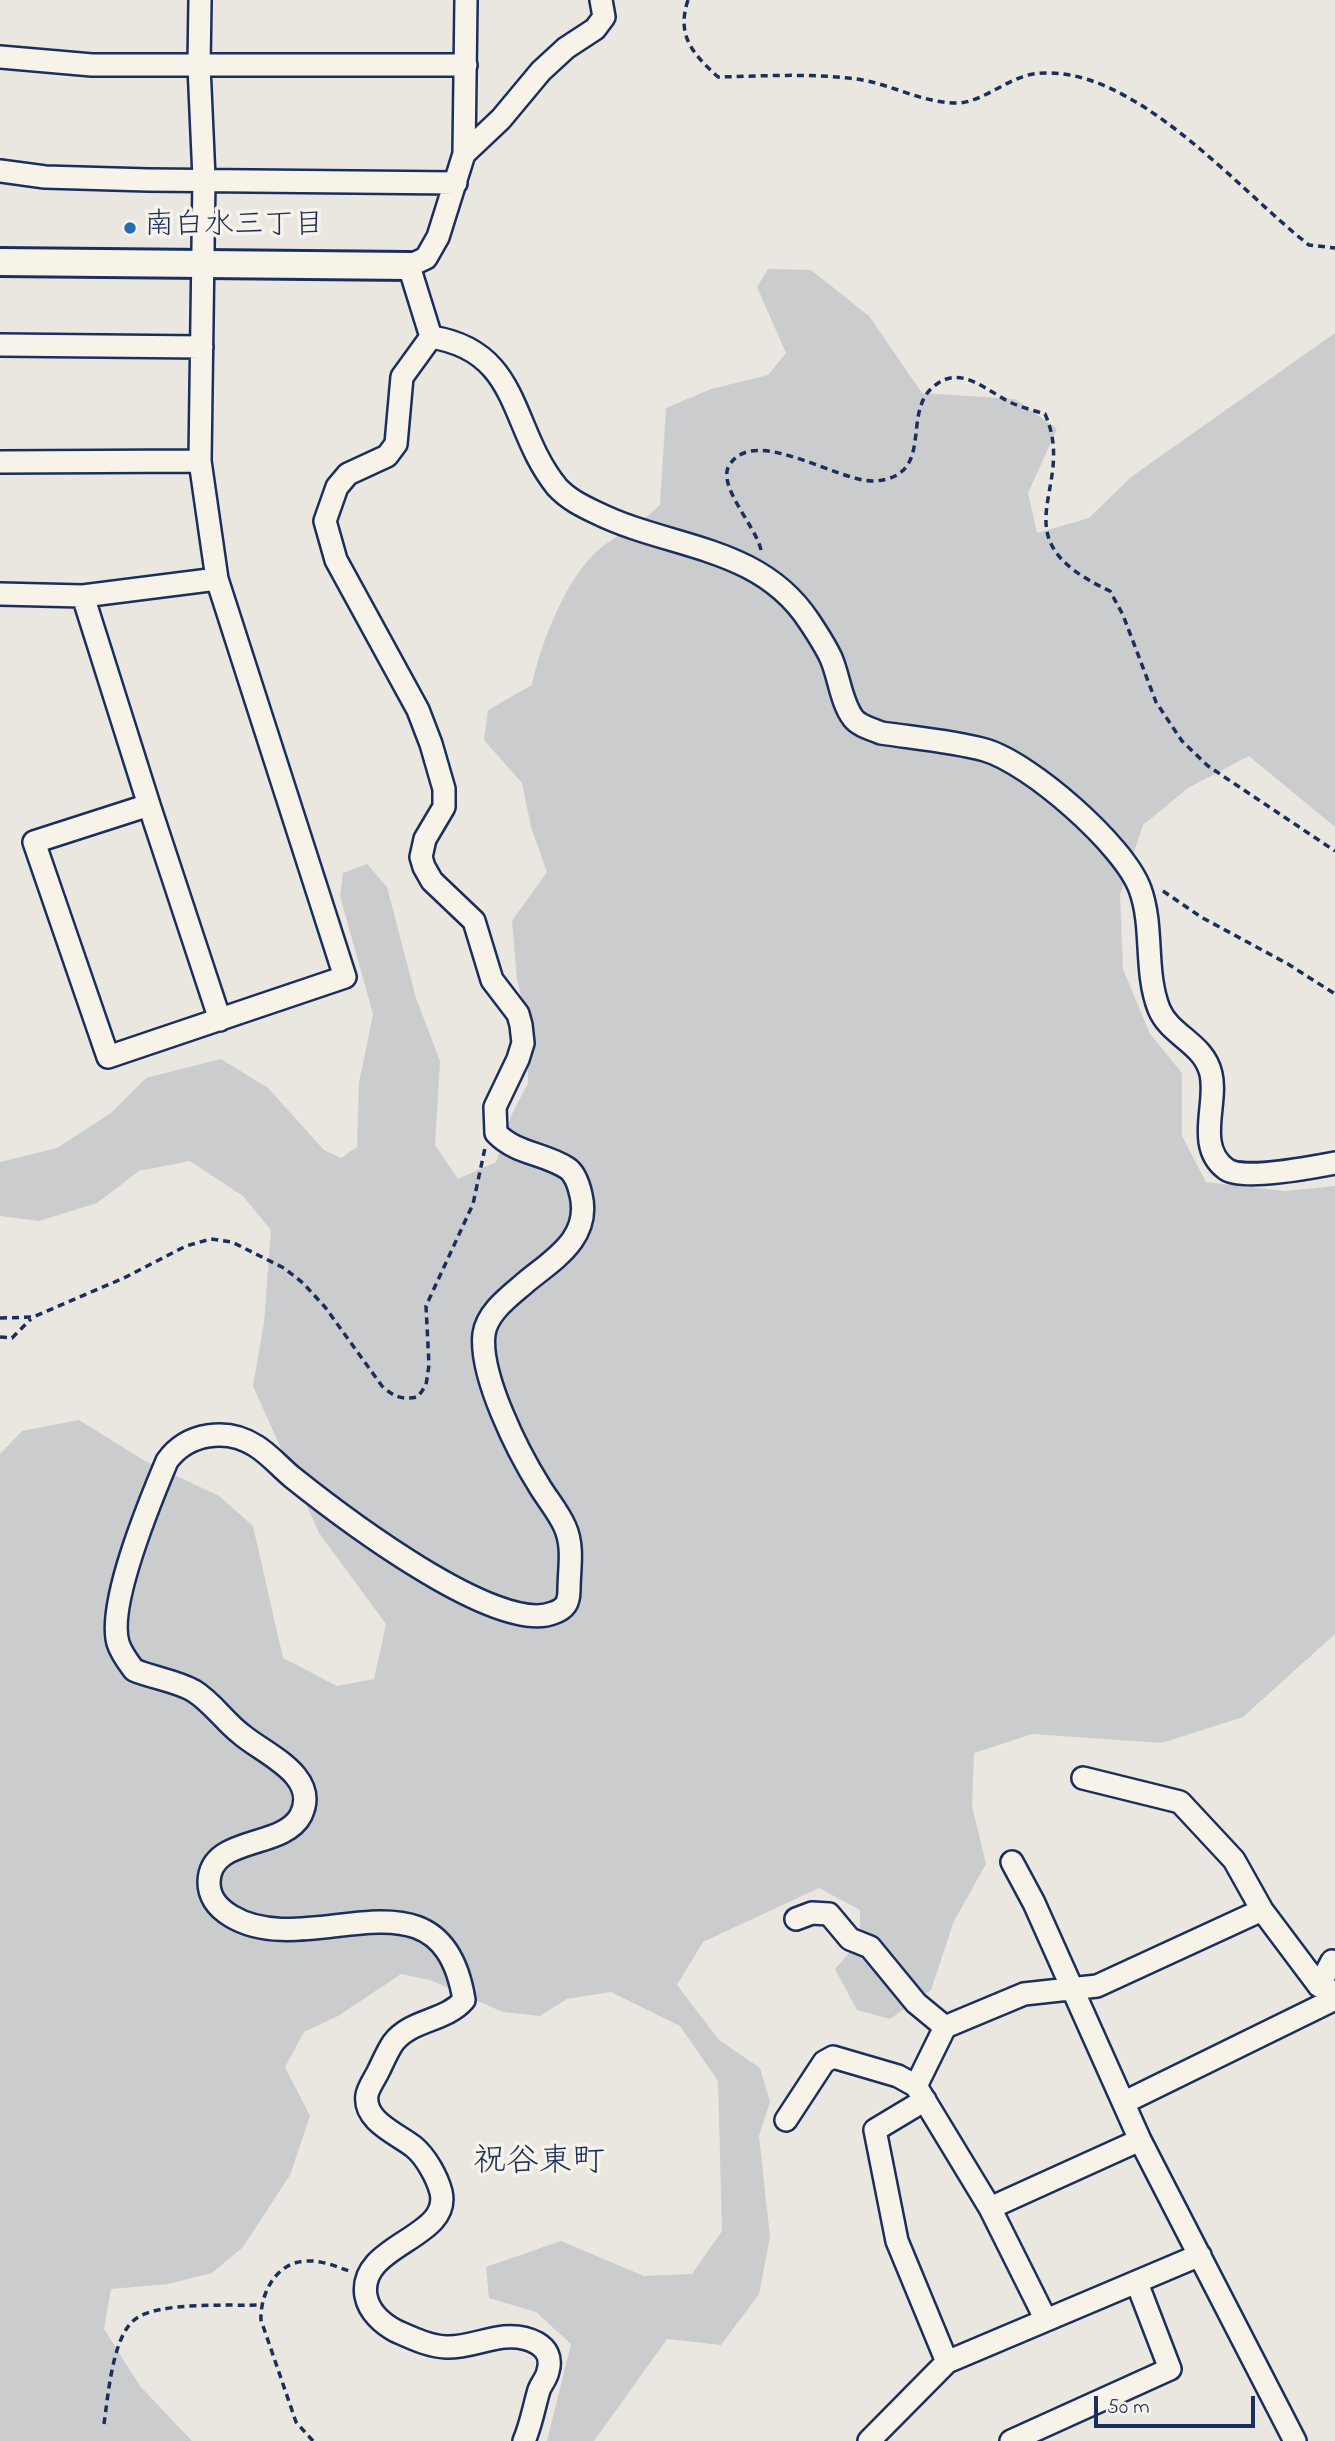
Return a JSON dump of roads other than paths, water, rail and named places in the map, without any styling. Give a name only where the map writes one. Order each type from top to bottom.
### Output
[{"type":"street","points":[[149,805],[34,842],[108,1057],[345,977],[216,579],[200,461],[204,178],[199,66],[200,0]]},
{"type":"street","points":[[0,262],[410,266],[426,258],[438,237],[464,154],[466,0]]},
{"type":"street","points":[[464,154],[502,118],[541,71],[566,48],[596,29],[604,17],[601,0]]},
{"type":"street","points":[[0,57],[92,65],[466,65]]},
{"type":"street","points":[[0,171],[45,177],[456,183]]},
{"type":"street","points":[[410,266],[431,337]]},
{"type":"street","points":[[431,337],[457,341],[495,367],[557,487],[574,502],[622,525],[695,545],[767,575],[808,619],[831,658],[853,718],[881,733],[985,750],[1012,761],[1081,815],[1122,862],[1140,888],[1146,909],[1152,979],[1159,1010],[1170,1025],[1201,1052],[1211,1073],[1213,1096],[1209,1141],[1217,1159],[1227,1170],[1251,1175],[1335,1163]]},
{"type":"street","points":[[431,337],[402,377],[396,444],[387,456],[348,474],[337,487],[325,521],[336,560],[418,710],[441,778],[444,807],[425,839],[421,857],[424,867],[432,881],[474,921],[492,980],[518,1014],[523,1043],[495,1107],[496,1133],[528,1153],[568,1168],[578,1183],[583,1202],[579,1231],[569,1248],[506,1299],[491,1316],[484,1333],[488,1369],[513,1438],[565,1527],[571,1550],[569,1600],[562,1610],[548,1616],[529,1618],[507,1611],[455,1587],[396,1553],[347,1519],[256,1445],[230,1436],[209,1435],[176,1448],[167,1461],[120,1594],[116,1620],[117,1642],[134,1670],[191,1689],[205,1699],[239,1734],[290,1769],[302,1787],[306,1801],[300,1817],[290,1828],[219,1858],[210,1873],[209,1892],[219,1908],[257,1927],[279,1930],[384,1920],[411,1924],[435,1937],[457,1970],[464,2000],[456,2008],[402,2034],[393,2044],[367,2095],[368,2107],[374,2119],[417,2149],[433,2172],[442,2194],[439,2214],[426,2227],[383,2256],[367,2277],[366,2297],[376,2316],[389,2327],[422,2343],[448,2348],[506,2337],[525,2337],[541,2344],[549,2357],[548,2372],[540,2386],[524,2441]]},
{"type":"street","points":[[0,345],[202,347]]},
{"type":"street","points":[[0,462],[200,461]]},
{"type":"street","points":[[0,594],[83,596],[216,579]]},
{"type":"street","points":[[83,596],[220,1020]]},
{"type":"street","points":[[1083,1778],[1180,1802],[1234,1860],[1262,1910],[1330,1992]]},
{"type":"street","points":[[1012,1862],[1125,2102],[1140,2140],[1296,2441]]},
{"type":"street","points":[[947,2362],[897,2241],[875,2130],[920,2093],[945,2027],[1024,1994],[1048,1989],[1073,1990],[1097,1986],[1262,1910]]},
{"type":"street","points":[[796,1919],[812,1913],[829,1914],[850,1939],[870,1947],[916,2003],[945,2027]]},
{"type":"street","points":[[1330,1992],[1332,1961],[1335,1962]]},
{"type":"street","points":[[1125,2102],[1330,1992]]},
{"type":"street","points":[[786,2120],[824,2062],[833,2057],[898,2076],[920,2093],[990,2208],[1046,2320]]},
{"type":"street","points":[[990,2208],[1140,2140]]},
{"type":"street","points":[[879,2437],[947,2362],[1200,2255]]},
{"type":"street","points":[[1010,2441],[1170,2369],[1137,2283]]},
{"type":"place","name":"南白水三丁目","points":[[130,228]]},
{"type":"district","name":"祝谷東町","points":[[539,2165]]}]
